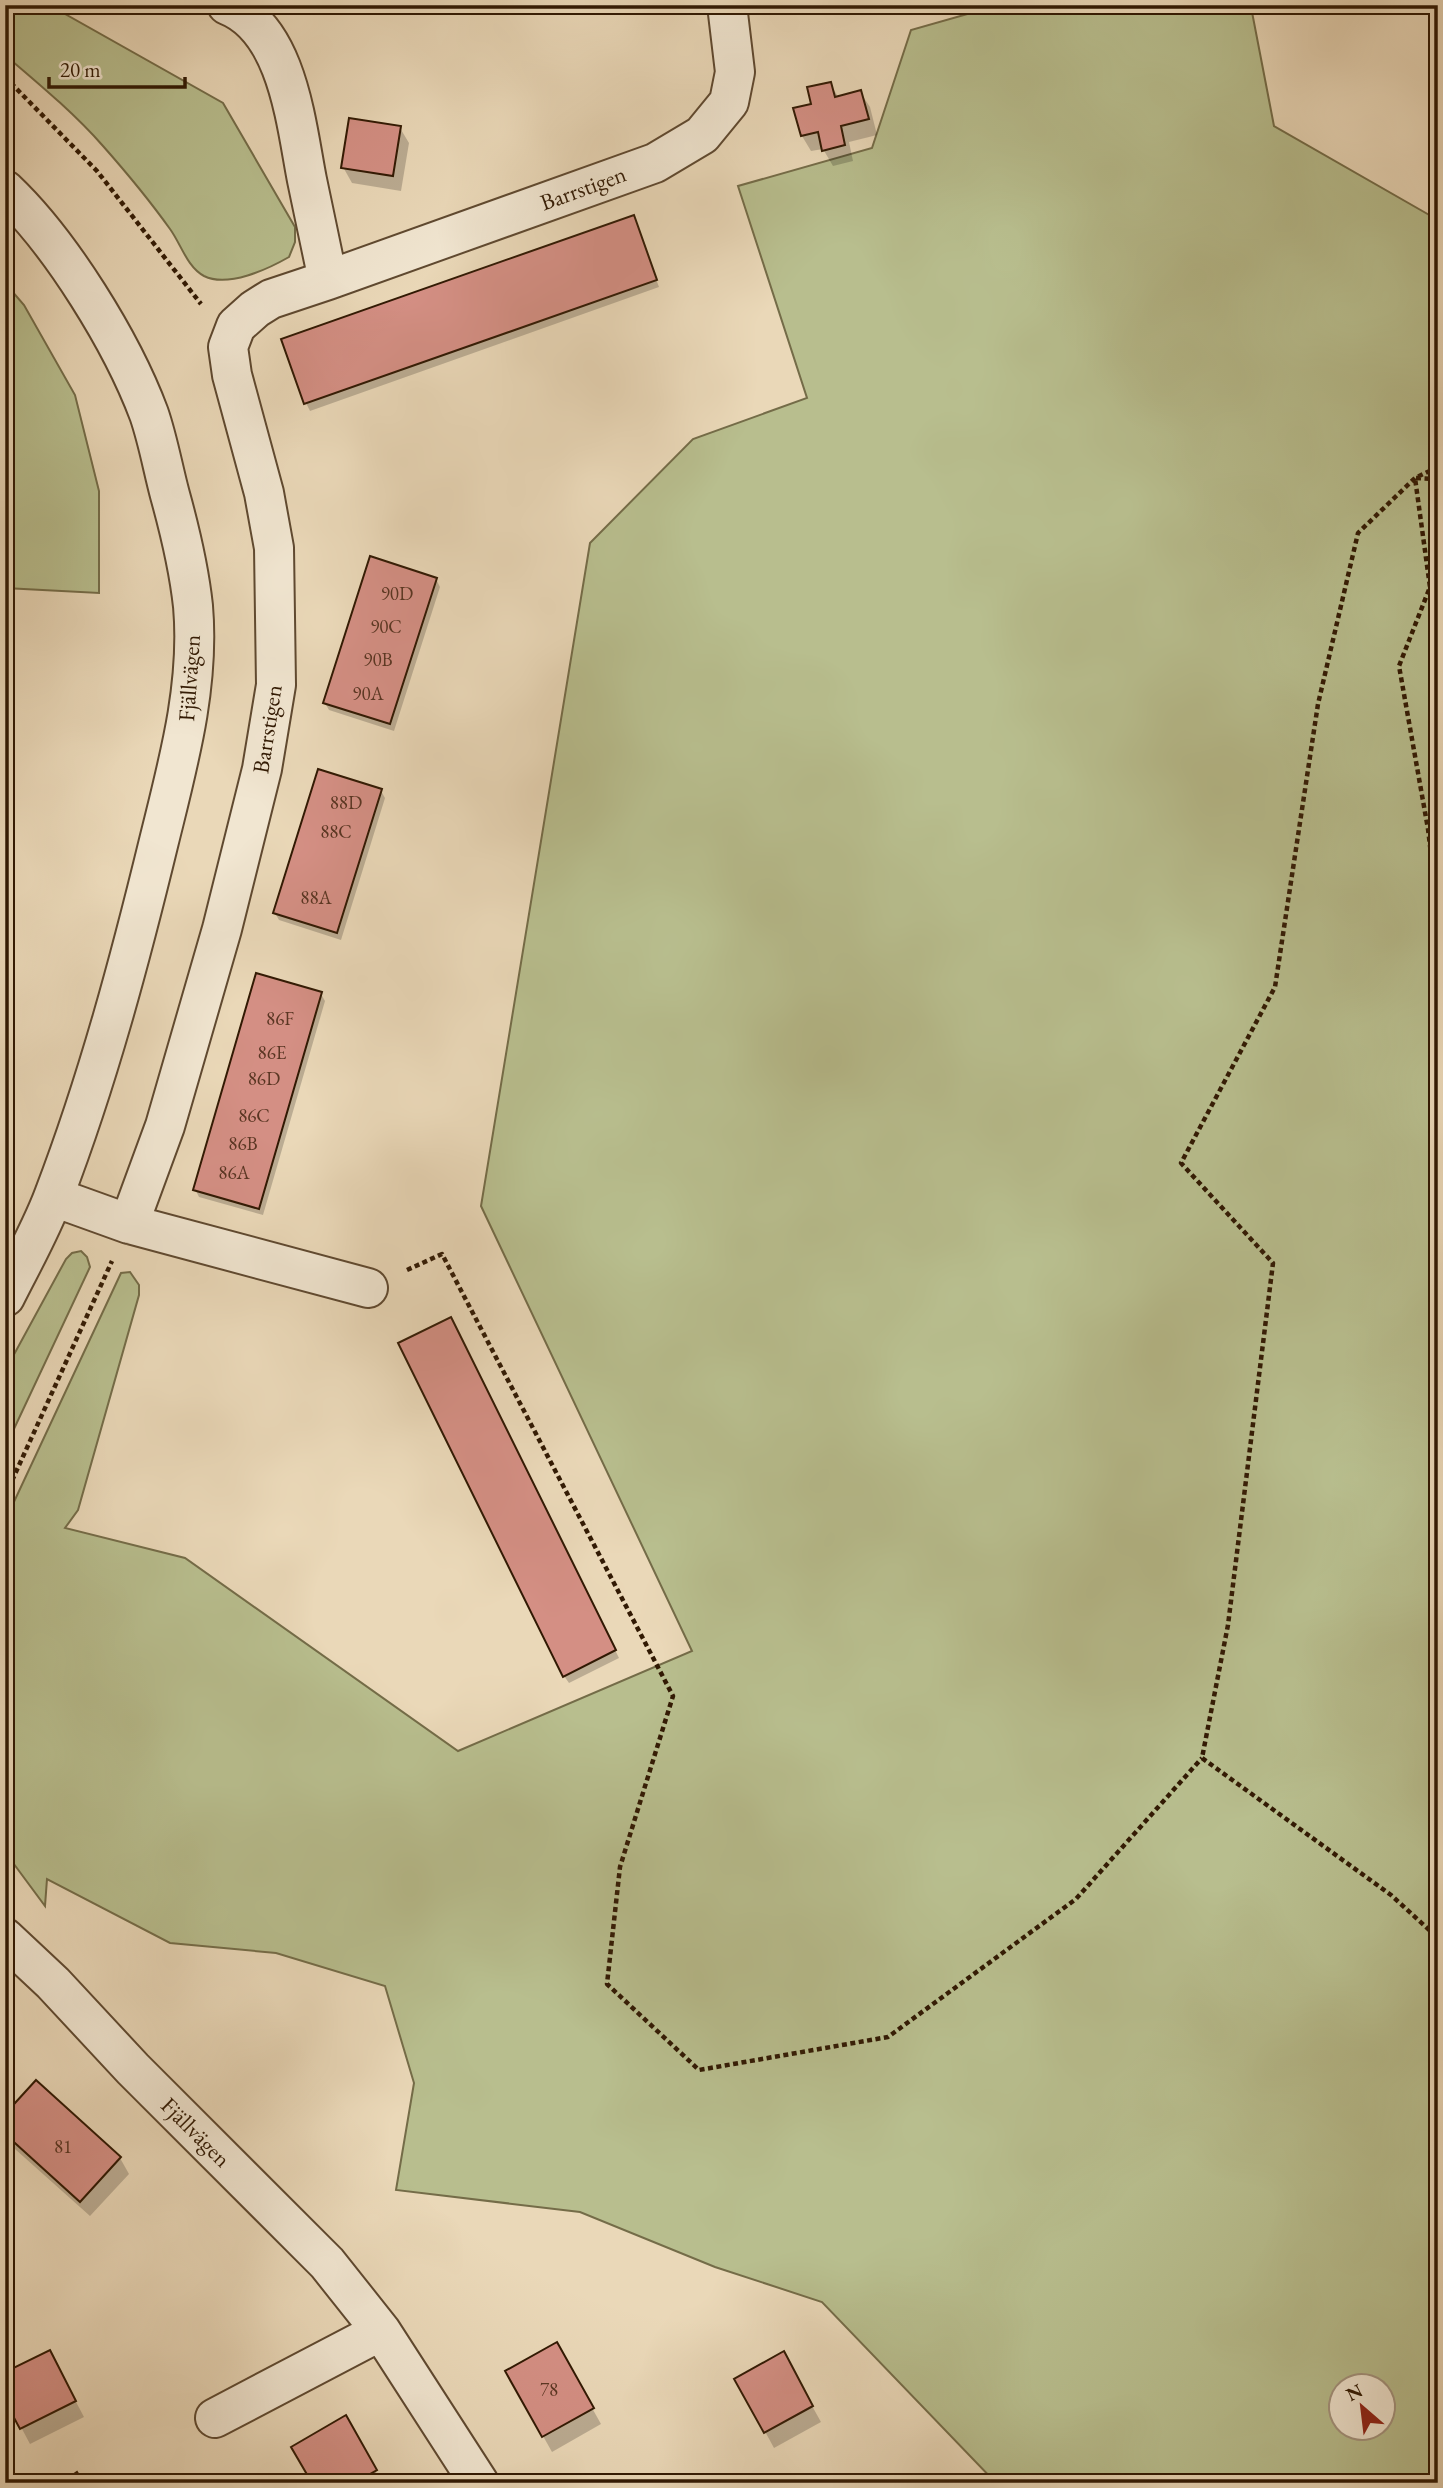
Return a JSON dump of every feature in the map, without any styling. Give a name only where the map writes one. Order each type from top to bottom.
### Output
[{"type":"street","points":[[227,5],[256,23],[275,55],[290,94],[328,281]]},
{"type":"street","name":"Barrstigen","points":[[130,1224],[165,1126],[222,929],[262,769],[276,685],[274,548],[264,493],[232,375],[228,347],[236,326],[254,309],[271,299],[655,163],[702,135],[729,102],[735,72],[727,5]]},
{"type":"street","name":"Fjällvägen","points":[[5,190],[20,204],[76,279],[111,333],[149,415],[179,528],[193,606],[187,728],[150,876],[99,1060],[54,1197],[5,1297]]},
{"type":"street","points":[[54,1197],[130,1224],[368,1288]]},
{"type":"street","name":"Fjällvägen","points":[[5,1938],[327,2263],[381,2331],[479,2483]]},
{"type":"street","points":[[215,2418],[381,2331]]},
{"type":"path","points":[[5,77],[97,171],[202,305],[236,326]]},
{"type":"path","points":[[368,1288],[442,1254],[673,1696],[620,1867],[607,1984],[698,2070],[888,2037],[1076,1899],[1202,1758],[1228,1625],[1273,1263],[1181,1163],[1275,987],[1318,704],[1358,533],[1415,478],[1438,467]]},
{"type":"path","points":[[1415,478],[1438,479]]},
{"type":"path","points":[[1415,478],[1430,587],[1399,666],[1428,829],[1438,912]]},
{"type":"path","points":[[5,1496],[130,1224]]},
{"type":"path","points":[[1202,1758],[1391,1895],[1438,1938]]},
{"type":"green space","points":[[5,5],[49,5],[223,103],[295,227],[295,242],[289,257],[248,276],[224,280],[198,272],[162,218],[103,146],[68,110],[5,55]]},
{"type":"green space","points":[[985,9],[1252,12],[1274,126],[1438,220],[1438,2483],[996,2483],[822,2302],[715,2267],[580,2212],[396,2190],[414,2083],[385,1986],[276,1953],[170,1943],[47,1879],[45,1906],[5,1852],[5,1521],[121,1273],[130,1272],[139,1285],[139,1295],[78,1510],[65,1528],[185,1558],[458,1751],[692,1651],[481,1206],[590,543],[693,439],[807,398],[738,186],[872,148],[911,30]]},
{"type":"green space","points":[[5,283],[24,305],[75,395],[99,491],[99,593],[5,588]]},
{"type":"green space","points":[[81,1251],[87,1257],[90,1267],[5,1448],[5,1371],[66,1259],[72,1253]]},
{"type":"building","points":[[831,82],[835,97],[861,90],[869,119],[841,126],[845,145],[822,151],[818,132],[801,136],[793,108],[811,104],[807,87]]},
{"type":"building","points":[[349,118],[401,126],[393,176],[341,168]]},
{"type":"building","points":[[634,215],[657,280],[304,404],[281,339]]},
{"type":"building","points":[[370,556],[437,578],[390,724],[323,703]]},
{"type":"building","points":[[318,769],[382,789],[337,933],[273,913]]},
{"type":"building","points":[[256,973],[322,992],[259,1209],[193,1190]]},
{"type":"building","points":[[451,1317],[616,1650],[563,1677],[398,1343]]},
{"type":"building","points":[[36,2080],[121,2157],[80,2202],[5,2134],[5,2114]]},
{"type":"building","points":[[557,2342],[594,2408],[542,2437],[505,2371]]},
{"type":"building","points":[[50,2350],[76,2401],[20,2429],[5,2401],[5,2372]]},
{"type":"building","points":[[784,2351],[813,2406],[764,2433],[734,2379]]},
{"type":"building","points":[[346,2415],[377,2470],[354,2483],[312,2483],[291,2447]]},
{"type":"building","points":[[77,2472],[84,2483],[61,2483]]}]
